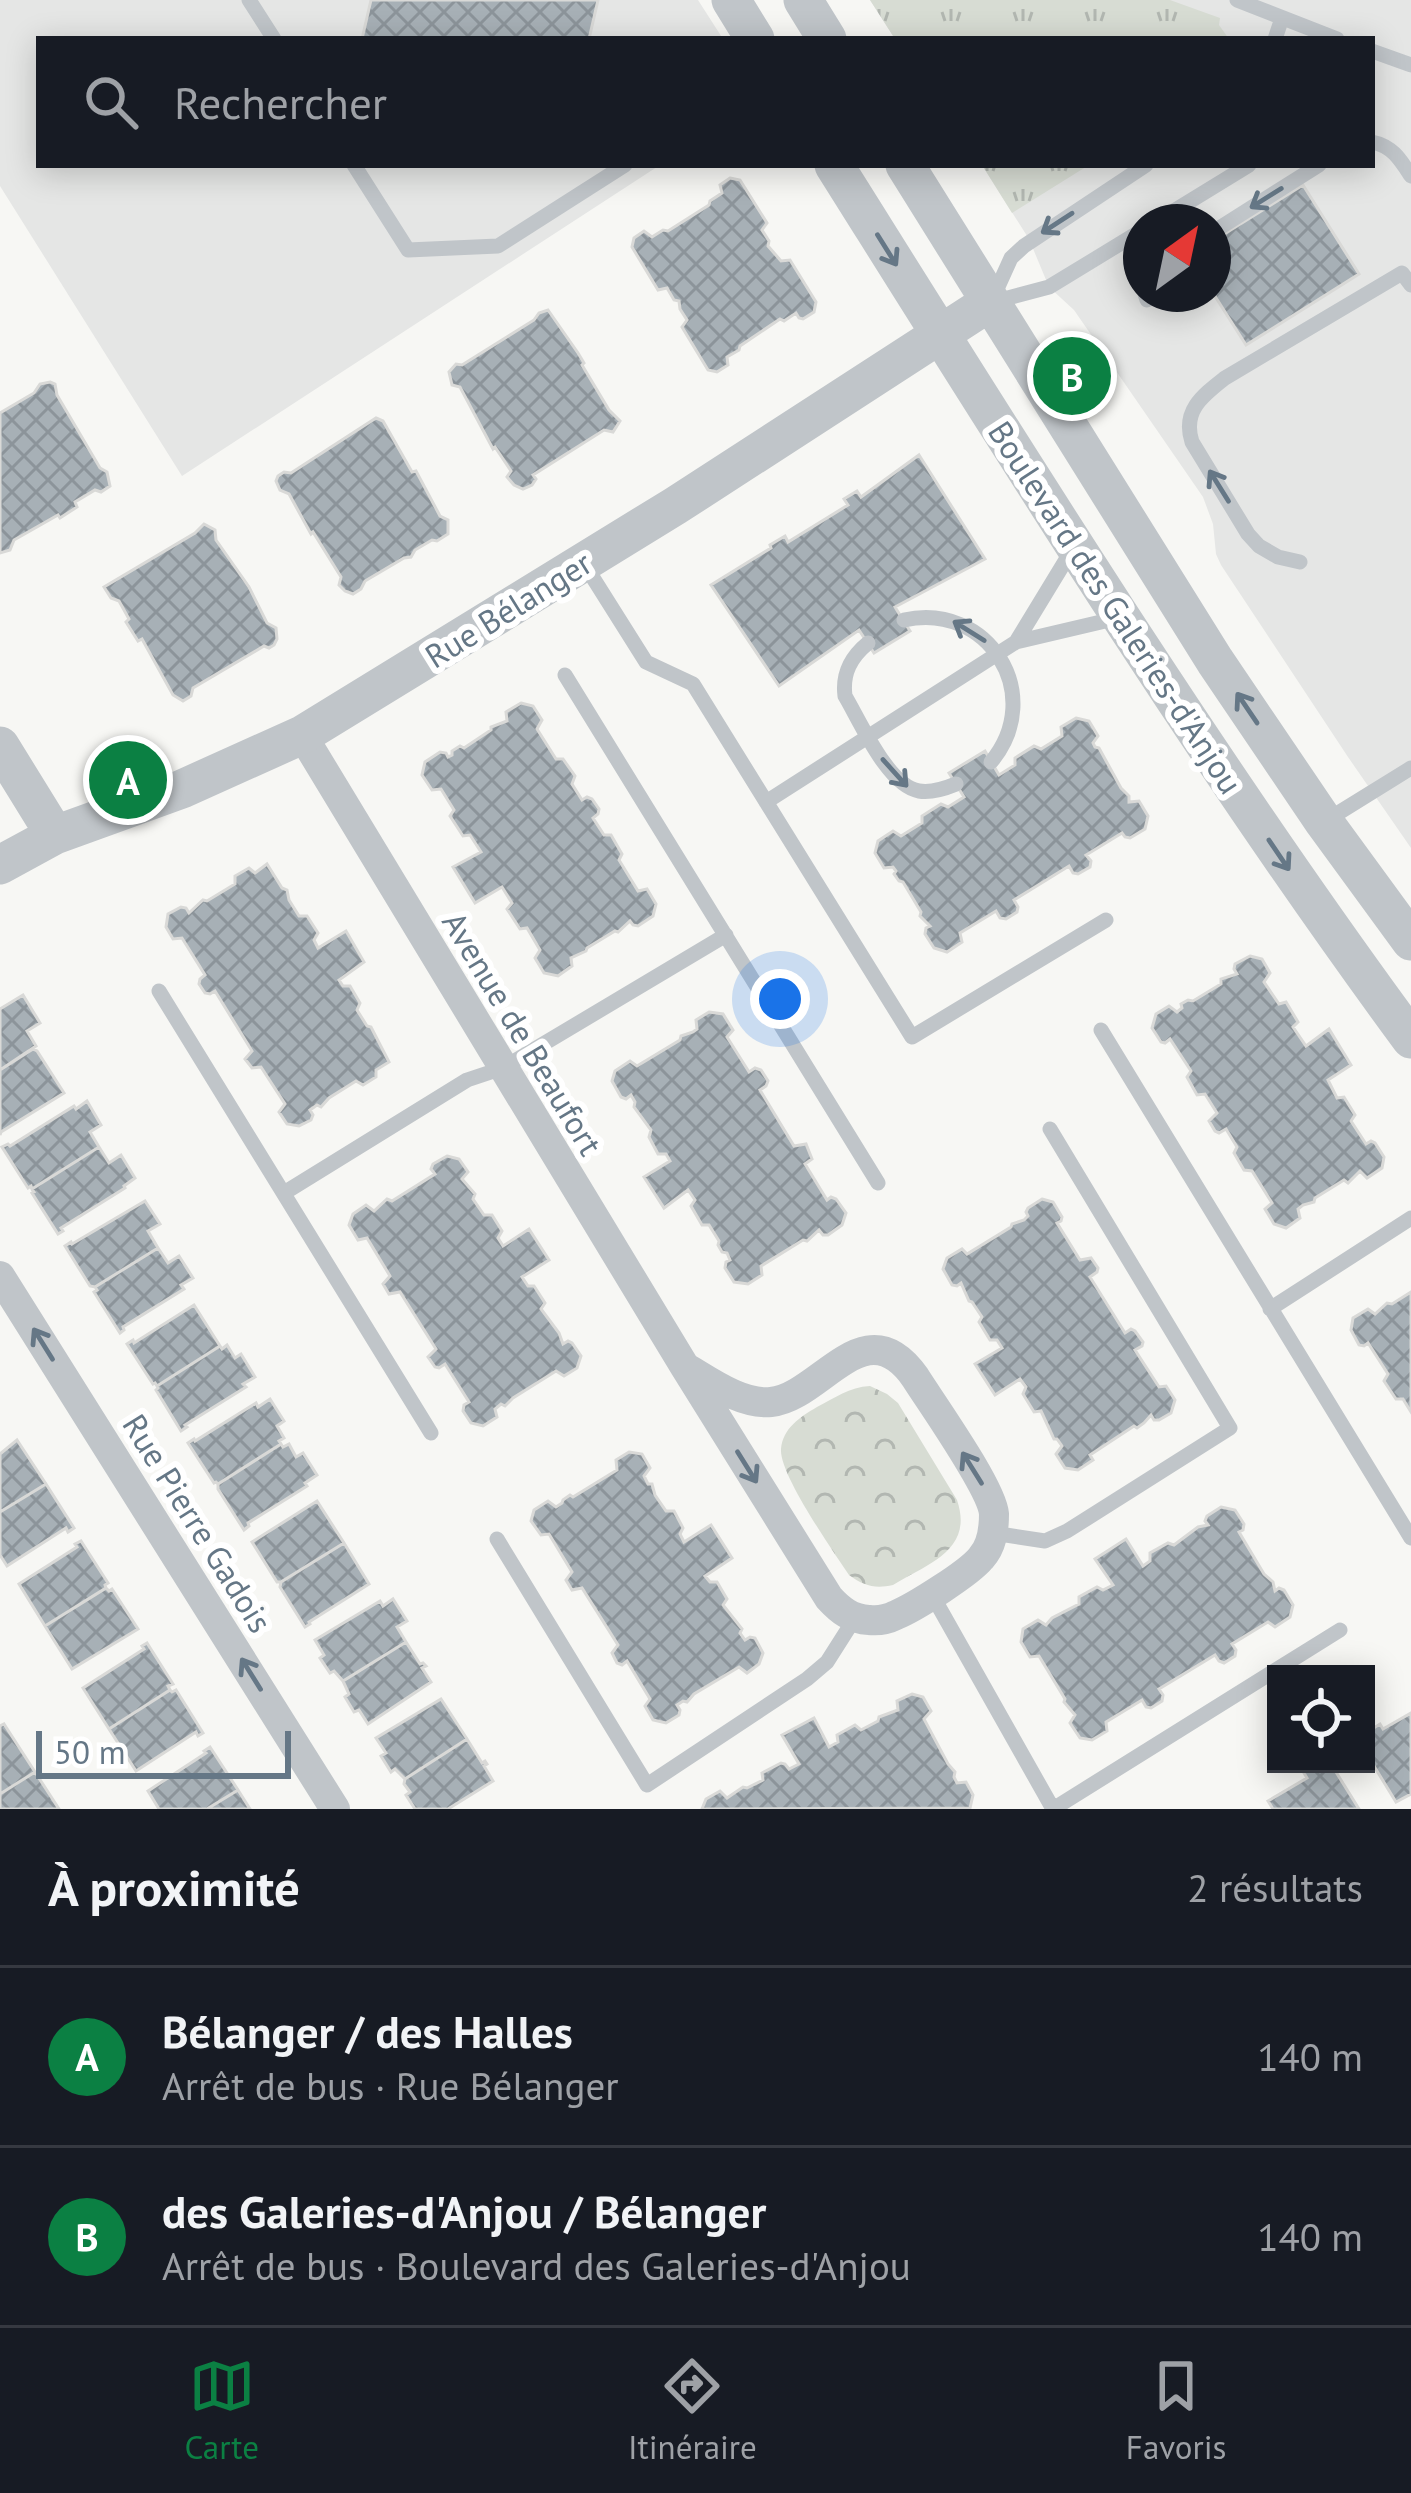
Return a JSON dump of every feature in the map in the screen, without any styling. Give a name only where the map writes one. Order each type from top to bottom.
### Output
[{"type":"street","points":[[731,0],[753,36]]},
{"type":"street","points":[[803,0],[825,36]]},
{"type":"street","name":"Boulevard des Galeries-d'Anjou","points":[[836,168],[1176,705],[1411,1040]]},
{"type":"street","name":"Boulevard des Galeries-d'Anjou","points":[[907,168],[1215,661],[1411,941]]},
{"type":"street","name":"Rue Bélanger","points":[[0,866],[55,835],[182,789],[302,735],[990,302]]},
{"type":"street","name":"Avenue de Beaufort","points":[[302,735],[829,1598],[855,1618]]},
{"type":"street","points":[[0,746],[55,835]]},
{"type":"street","name":"Rue Pierre Gadois","points":[[0,1276],[335,1809]]},
{"type":"street","points":[[685,1367],[746,1398],[776,1402],[863,1351],[893,1355],[905,1363],[984,1487],[992,1503],[993,1533],[980,1560],[894,1616],[855,1618]]},
{"type":"lane","points":[[250,0],[272,36]]},
{"type":"lane","points":[[1238,0],[1329,36]]},
{"type":"lane","points":[[1276,36],[1282,18]]},
{"type":"lane","points":[[1375,52],[1411,64]]},
{"type":"lane","points":[[1375,143],[1397,154],[1411,176]]},
{"type":"lane","points":[[356,168],[408,250],[497,246],[620,168]]},
{"type":"lane","points":[[990,302],[1011,259],[1024,246],[1141,168]]},
{"type":"lane","points":[[1185,204],[1244,168]]},
{"type":"lane","points":[[1231,221],[1314,168]]},
{"type":"lane","points":[[990,302],[1049,287],[1123,242]]},
{"type":"lane","points":[[1300,562],[1268,553],[1249,534],[1192,442],[1189,416],[1205,393],[1225,378],[1407,279]]},
{"type":"lane","points":[[766,802],[1016,642],[1075,545]]},
{"type":"lane","points":[[583,562],[646,662],[693,684],[912,1036],[1106,920]]},
{"type":"lane","points":[[904,620],[944,617],[968,628],[998,656],[1014,697],[1010,730],[991,762]]},
{"type":"lane","points":[[1016,642],[1121,617]]},
{"type":"lane","points":[[868,643],[848,666],[845,696],[892,774],[918,791],[956,784]]},
{"type":"lane","points":[[565,675],[878,1184]]},
{"type":"lane","points":[[1324,821],[1411,768]]},
{"type":"lane","points":[[284,1193],[467,1080],[502,1068],[726,935]]},
{"type":"lane","points":[[159,991],[431,1433]]},
{"type":"lane","points":[[1101,1030],[1411,1538]]},
{"type":"lane","points":[[993,1533],[1045,1541],[1067,1532],[1230,1429],[1050,1129]]},
{"type":"lane","points":[[1270,1309],[1411,1218]]},
{"type":"lane","points":[[497,1540],[647,1785],[807,1679],[827,1662],[855,1618]]},
{"type":"lane","points":[[931,1593],[1053,1809],[1340,1630]]},
{"type":"shaded area","points":[[0,0],[698,0],[721,36],[36,36],[36,168],[655,168],[182,476],[0,186]]},
{"type":"shaded area","points":[[870,0],[1411,0],[1411,848],[1221,565],[1203,497],[1074,310],[1049,287],[1029,239],[984,168],[1375,168],[1375,36],[893,36]]},
{"type":"green space","points":[[870,0],[1170,0],[1220,18],[1227,36],[893,36]]},
{"type":"green space","points":[[984,168],[1084,168],[1012,213]]},
{"type":"green space","points":[[870,1386],[898,1403],[957,1500],[961,1517],[954,1543],[945,1553],[893,1585],[881,1587],[849,1575],[797,1494],[781,1449],[789,1429],[804,1415],[855,1388]]},
{"type":"building","points":[[371,0],[598,0],[590,36],[363,36]]},
{"type":"building","points":[[730,178],[740,180],[767,223],[762,230],[768,246],[781,261],[790,260],[816,302],[814,312],[803,319],[796,313],[780,319],[740,346],[727,357],[728,365],[717,372],[708,370],[682,327],[687,320],[679,301],[667,288],[658,290],[632,247],[634,238],[644,231],[652,237],[668,231],[709,205]]},
{"type":"building","points":[[1303,185],[1359,274],[1246,345],[1225,312],[1231,312],[1231,230]]},
{"type":"building","points":[[548,310],[620,421],[613,432],[604,430],[533,475],[532,485],[523,489],[507,477],[511,471],[493,449],[460,387],[452,385],[449,372]]},
{"type":"building","points":[[50,382],[100,468],[107,472],[110,486],[75,502],[77,507],[14,540],[10,550],[0,553],[0,413]]},
{"type":"building","points":[[376,418],[383,421],[412,472],[416,471],[440,516],[448,520],[448,534],[365,581],[353,594],[339,585],[341,577],[276,481]]},
{"type":"building","points":[[919,455],[985,559],[895,607],[910,631],[874,653],[859,630],[779,686],[711,585],[785,536],[788,542],[848,505],[844,499],[857,491],[861,497]]},
{"type":"building","points":[[204,524],[215,530],[216,540],[267,623],[276,628],[277,639],[269,648],[264,646],[193,688],[183,701],[173,695],[142,639],[138,641],[126,622],[129,619],[119,601],[104,587]]},
{"type":"building","points":[[521,703],[533,706],[542,720],[537,729],[556,759],[563,759],[575,776],[572,784],[582,800],[592,799],[599,809],[593,818],[604,835],[611,835],[622,854],[619,860],[638,891],[647,889],[656,904],[653,916],[638,926],[630,921],[571,958],[572,966],[558,976],[544,973],[535,958],[540,950],[527,928],[520,929],[507,909],[512,903],[502,887],[475,903],[453,867],[481,852],[450,816],[454,810],[441,789],[432,790],[422,775],[425,762],[440,752],[448,757],[460,746],[464,748],[507,721],[506,712]]},
{"type":"building","points":[[1076,718],[1089,721],[1098,736],[1093,743],[1129,802],[1139,801],[1148,816],[1145,829],[1130,838],[1122,833],[1086,855],[1090,867],[1078,874],[1069,866],[1014,900],[1017,912],[1006,919],[996,911],[960,933],[962,942],[947,952],[934,948],[925,934],[930,926],[903,882],[893,867],[884,868],[875,853],[878,841],[893,831],[901,836],[941,804],[948,807],[964,797],[949,773],[985,751],[999,775],[1034,746],[1041,749],[1062,736],[1061,727]]},
{"type":"building","points":[[267,864],[299,916],[307,916],[318,933],[314,940],[318,948],[346,931],[364,962],[339,980],[350,986],[360,1003],[357,1010],[389,1062],[363,1085],[356,1081],[321,1107],[317,1105],[310,1110],[311,1120],[299,1126],[287,1124],[279,1112],[285,1104],[261,1067],[252,1068],[245,1059],[252,1051],[215,991],[205,993],[199,984],[205,975],[182,938],[173,939],[166,927],[168,914],[181,907],[189,913],[235,884],[235,876],[249,868],[255,873]]},
{"type":"building","points":[[1250,956],[1262,959],[1270,973],[1264,982],[1279,1004],[1286,1002],[1298,1022],[1293,1027],[1306,1046],[1329,1029],[1351,1065],[1328,1080],[1337,1098],[1344,1097],[1355,1115],[1351,1121],[1366,1144],[1375,1143],[1384,1157],[1382,1168],[1367,1178],[1360,1171],[1348,1183],[1344,1180],[1303,1205],[1298,1209],[1300,1218],[1286,1228],[1274,1224],[1265,1209],[1272,1203],[1252,1171],[1244,1170],[1226,1129],[1215,1131],[1209,1121],[1217,1113],[1205,1094],[1197,1095],[1187,1077],[1191,1071],[1170,1039],[1161,1042],[1152,1028],[1156,1014],[1169,1006],[1177,1012],[1181,1004],[1237,974],[1235,964]]},
{"type":"building","points":[[23,995],[40,1023],[27,1031],[36,1046],[0,1070],[0,1009]]},
{"type":"building","points":[[709,1012],[723,1014],[733,1030],[727,1037],[749,1072],[761,1070],[768,1081],[760,1090],[794,1146],[806,1144],[812,1159],[805,1164],[827,1200],[836,1199],[846,1213],[842,1225],[828,1235],[819,1230],[761,1266],[762,1275],[748,1284],[734,1282],[725,1268],[730,1260],[727,1253],[722,1252],[709,1225],[702,1225],[688,1190],[664,1208],[644,1177],[670,1161],[666,1154],[658,1154],[649,1137],[651,1130],[631,1095],[621,1097],[612,1081],[615,1071],[630,1061],[637,1066],[693,1032],[696,1020]]},
{"type":"building","points":[[33,1049],[64,1093],[0,1135],[0,1070]]},
{"type":"building","points":[[87,1101],[101,1125],[90,1132],[99,1147],[28,1188],[2,1147]]},
{"type":"building","points":[[99,1147],[109,1163],[121,1155],[135,1178],[58,1234],[32,1189]]},
{"type":"building","points":[[447,1156],[459,1159],[468,1172],[462,1179],[484,1215],[492,1215],[502,1231],[498,1238],[503,1246],[529,1229],[549,1260],[522,1277],[545,1303],[541,1309],[563,1344],[572,1343],[581,1356],[577,1368],[564,1376],[556,1371],[505,1406],[501,1404],[495,1409],[497,1417],[483,1426],[471,1423],[463,1411],[469,1402],[445,1364],[435,1367],[428,1357],[436,1349],[400,1292],[389,1294],[383,1284],[390,1276],[367,1238],[358,1240],[349,1225],[353,1214],[366,1205],[374,1211],[435,1174],[433,1164]]},
{"type":"building","points":[[1042,1199],[1053,1202],[1062,1217],[1057,1223],[1080,1260],[1091,1258],[1098,1268],[1090,1277],[1125,1333],[1135,1331],[1143,1342],[1135,1350],[1159,1387],[1166,1386],[1175,1400],[1171,1413],[1159,1420],[1151,1415],[1090,1455],[1093,1460],[1078,1470],[1065,1468],[1056,1454],[1062,1446],[1041,1411],[1034,1412],[1020,1379],[995,1395],[975,1364],[1002,1348],[997,1340],[990,1340],[961,1283],[952,1285],[943,1269],[947,1258],[962,1249],[967,1254],[1024,1220],[1028,1208]]},
{"type":"building","points":[[145,1201],[160,1224],[148,1231],[158,1248],[90,1286],[65,1246]]},
{"type":"building","points":[[158,1248],[168,1263],[179,1256],[193,1278],[120,1333],[95,1287]]},
{"type":"building","points":[[1411,1292],[1411,1412],[1384,1381],[1388,1374],[1368,1343],[1359,1345],[1351,1330],[1353,1318],[1368,1309],[1375,1314]]},
{"type":"building","points":[[194,1305],[220,1346],[157,1386],[127,1344]]},
{"type":"building","points":[[227,1345],[235,1358],[241,1354],[255,1377],[181,1431],[157,1386]]},
{"type":"building","points":[[270,1399],[284,1421],[277,1426],[284,1438],[281,1444],[214,1483],[188,1443]]},
{"type":"building","points":[[17,1440],[46,1484],[0,1512],[0,1454]]},
{"type":"building","points":[[281,1444],[289,1444],[296,1457],[303,1453],[317,1475],[244,1530],[218,1484]]},
{"type":"building","points":[[629,1452],[642,1454],[650,1468],[644,1476],[666,1511],[674,1511],[684,1542],[711,1525],[732,1558],[705,1576],[717,1582],[727,1599],[723,1605],[745,1640],[755,1638],[763,1653],[759,1664],[747,1673],[739,1667],[677,1705],[679,1715],[666,1723],[653,1720],[645,1706],[650,1699],[627,1661],[617,1663],[612,1653],[618,1645],[582,1588],[572,1590],[566,1580],[572,1572],[549,1534],[541,1535],[531,1521],[534,1510],[548,1501],[556,1507],[617,1470],[616,1460]]},
{"type":"building","points":[[46,1484],[74,1528],[68,1532],[66,1528],[7,1566],[0,1555],[0,1512]]},
{"type":"building","points":[[317,1501],[344,1543],[277,1582],[252,1542]]},
{"type":"building","points":[[1221,1507],[1235,1510],[1244,1524],[1239,1532],[1275,1591],[1284,1590],[1293,1605],[1290,1617],[1275,1627],[1268,1622],[1232,1644],[1235,1656],[1224,1663],[1215,1655],[1159,1689],[1162,1701],[1151,1708],[1142,1700],[1106,1722],[1107,1731],[1092,1740],[1080,1738],[1070,1723],[1075,1715],[1039,1656],[1030,1657],[1021,1642],[1023,1629],[1038,1620],[1046,1625],[1079,1604],[1079,1597],[1113,1585],[1095,1559],[1126,1539],[1143,1566],[1150,1561],[1150,1553],[1208,1525],[1207,1516]]},
{"type":"building","points":[[81,1541],[108,1583],[106,1588],[45,1626],[19,1584]]},
{"type":"building","points":[[344,1543],[369,1584],[305,1627],[281,1582]]},
{"type":"building","points":[[106,1588],[112,1589],[138,1629],[72,1669],[45,1626]]},
{"type":"building","points":[[393,1599],[407,1621],[397,1627],[406,1642],[343,1681],[334,1671],[330,1673],[315,1640],[380,1601],[383,1606]]},
{"type":"building","points":[[406,1642],[426,1666],[422,1668],[431,1682],[368,1724],[345,1697],[349,1694],[343,1681]]},
{"type":"building","points":[[147,1643],[173,1684],[109,1729],[83,1688]]},
{"type":"building","points":[[176,1690],[203,1733],[198,1736],[196,1732],[136,1771],[109,1729]]},
{"type":"building","points":[[912,1694],[923,1697],[931,1711],[924,1719],[957,1783],[966,1782],[973,1795],[970,1808],[702,1809],[706,1799],[720,1791],[727,1798],[763,1780],[762,1773],[781,1763],[789,1769],[799,1764],[782,1735],[814,1718],[829,1747],[838,1742],[837,1735],[855,1725],[861,1730],[898,1710],[897,1701]]},
{"type":"building","points":[[441,1699],[467,1739],[405,1779],[395,1769],[391,1772],[376,1738]]},
{"type":"building","points":[[1411,1713],[1411,1794],[1396,1802],[1375,1768],[1375,1727],[1380,1724],[1383,1729]]},
{"type":"building","points":[[4,1724],[35,1772],[0,1794],[0,1726]]},
{"type":"building","points":[[467,1739],[487,1764],[493,1781],[448,1809],[415,1809],[406,1795],[410,1792],[405,1779]]},
{"type":"building","points":[[210,1747],[238,1790],[207,1809],[159,1809],[148,1791]]},
{"type":"building","points":[[35,1772],[59,1809],[0,1809],[0,1794]]},
{"type":"building","points":[[1304,1773],[1337,1773],[1359,1809],[1273,1809],[1268,1801],[1307,1778]]},
{"type":"building","points":[[238,1790],[250,1809],[207,1809]]},
{"type":"place","name":"des Galeries-d'Anjou / Bélanger","points":[[1072,376]]},
{"type":"place","name":"Bélanger / des Halles","points":[[128,780]]}]
